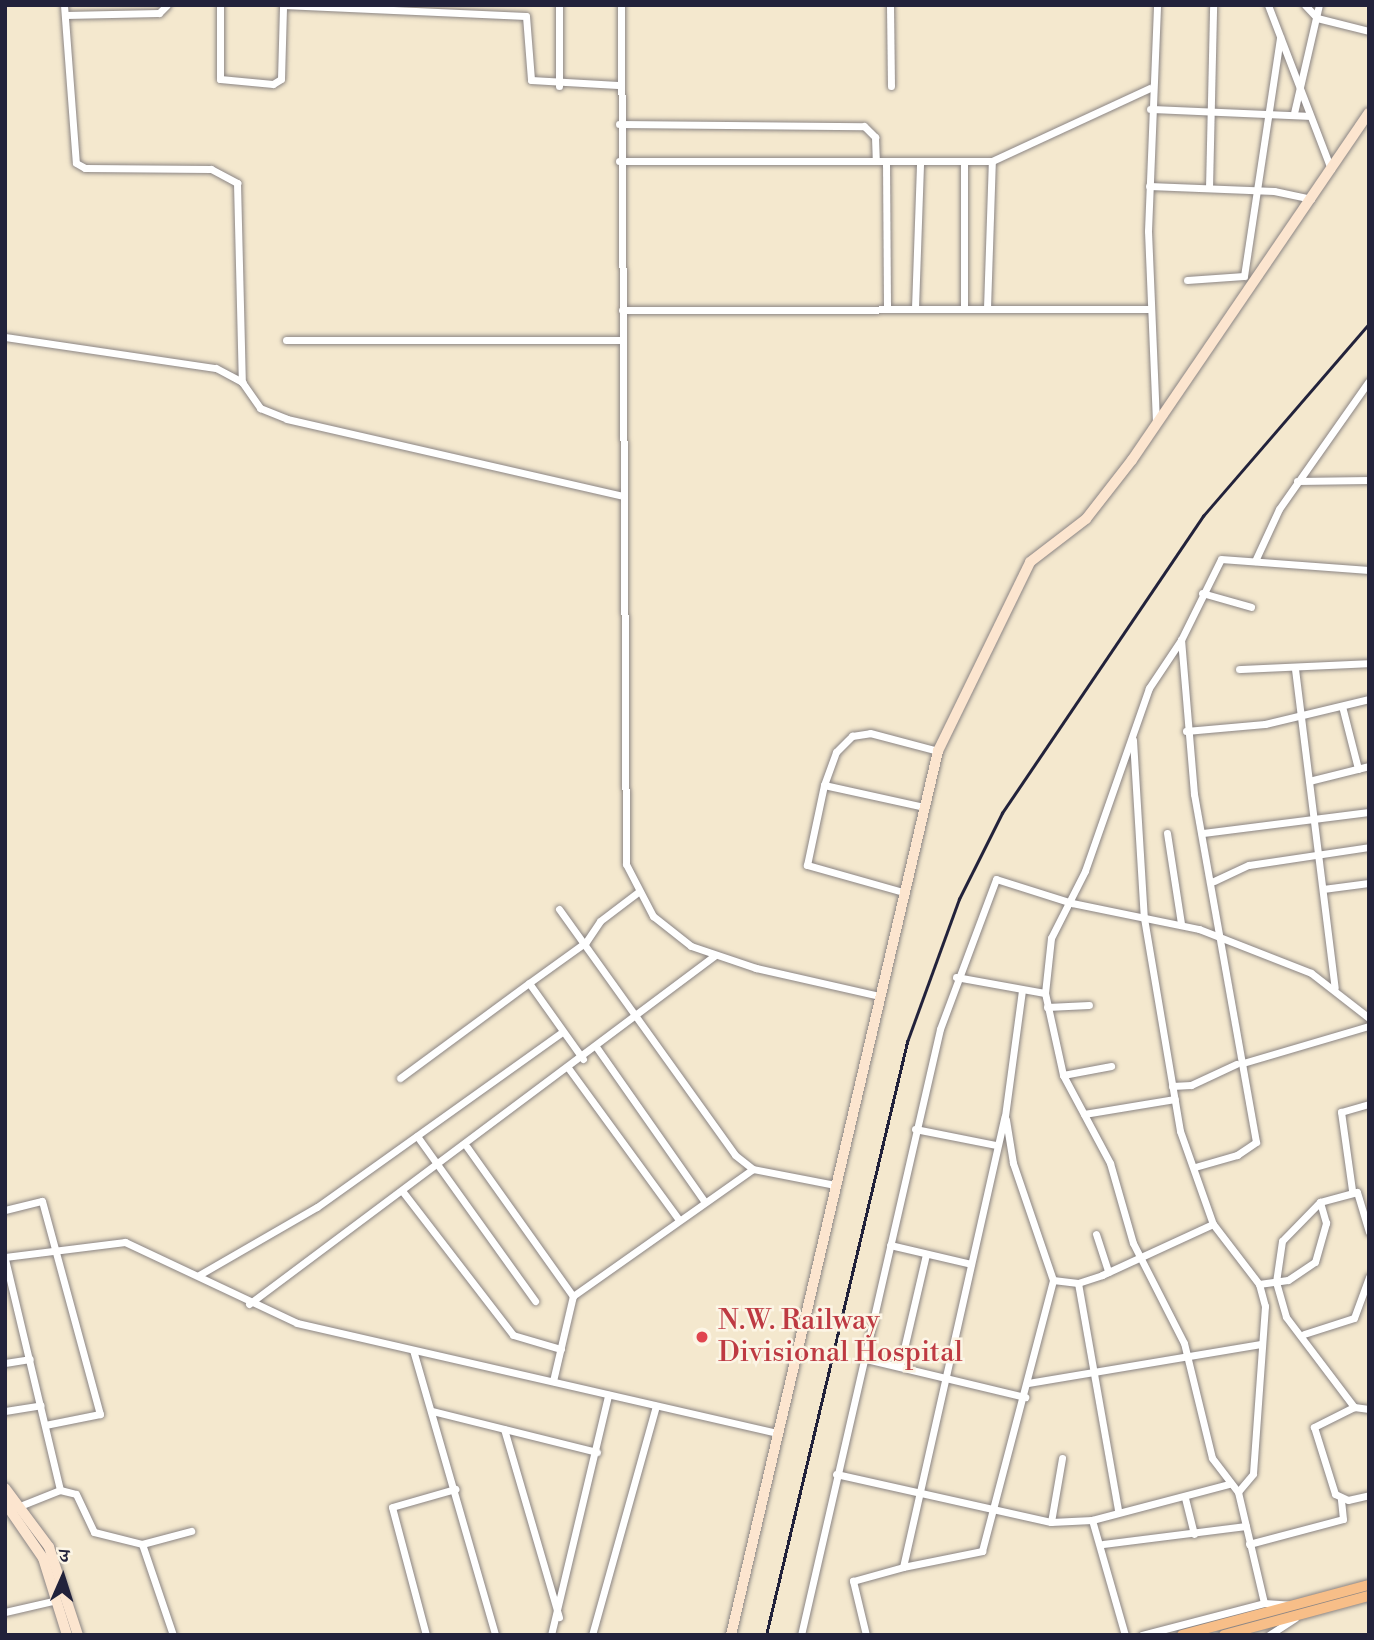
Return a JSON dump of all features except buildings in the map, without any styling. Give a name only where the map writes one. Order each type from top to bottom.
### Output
[{"type":"main road","points":[[1182,1635],[1279,1615],[1369,1585]]},
{"type":"main road","points":[[1297,1610],[1369,1596]]},
{"type":"main road","points":[[1224,1635],[1279,1615]]},
{"type":"street","points":[[64,5],[76,163],[85,168],[211,169],[237,183],[242,382]]},
{"type":"street","points":[[65,15],[159,13],[167,5]]},
{"type":"street","points":[[220,5],[220,79],[273,84],[281,79],[283,6],[449,9],[526,16]]},
{"type":"street","points":[[526,5],[528,74],[536,83],[559,86],[618,85]]},
{"type":"street","points":[[559,5],[559,86]]},
{"type":"street","points":[[621,5],[618,85],[622,310],[620,495],[623,848],[638,892],[665,929],[714,956],[879,996]]},
{"type":"street","points":[[890,5],[891,86]]},
{"type":"street","points":[[1156,422],[1149,309],[1149,186],[1150,88],[1157,5]]},
{"type":"street","points":[[1209,188],[1213,5]]},
{"type":"street","points":[[1268,5],[1300,99],[1331,169]]},
{"type":"street","points":[[1305,5],[1317,18],[1369,31]]},
{"type":"street","points":[[1294,113],[1300,99],[1319,5]]},
{"type":"street","points":[[1187,280],[1243,278],[1266,110],[1280,37]]},
{"type":"street","points":[[619,161],[876,161],[964,164],[992,161],[1150,88]]},
{"type":"street","points":[[1150,109],[1211,107],[1308,116]]},
{"type":"street","points":[[731,1635],[938,751],[1030,562],[1086,519],[1369,113]]},
{"type":"street","points":[[619,124],[864,126],[875,137],[876,161]]},
{"type":"street","points":[[986,308],[992,161]]},
{"type":"street","points":[[886,162],[887,308]]},
{"type":"street","points":[[915,308],[920,163]]},
{"type":"street","points":[[964,164],[964,308]]},
{"type":"street","points":[[1149,186],[1254,190],[1311,199]]},
{"type":"street","points":[[622,310],[1149,309]]},
{"type":"street","points":[[5,337],[208,367],[242,382],[260,408],[287,419],[620,495]]},
{"type":"street","points":[[286,341],[622,340]]},
{"type":"street","points":[[1255,561],[1297,481],[1369,381]]},
{"type":"street","points":[[1297,481],[1369,480]]},
{"type":"street","points":[[1264,1603],[1238,1492],[1212,1458],[1188,1353],[1141,1257],[1110,1163],[1063,1075],[1045,993],[1051,938],[1072,903],[1156,673],[1181,640],[1202,593],[1222,559],[1369,570]]},
{"type":"street","points":[[1202,593],[1251,607]]},
{"type":"street","points":[[1181,640],[1186,731],[1214,881],[1239,1064],[1256,1142],[1237,1156],[1195,1167]]},
{"type":"street","points":[[1239,669],[1295,669],[1369,663]]},
{"type":"street","points":[[1295,669],[1335,988]]},
{"type":"street","points":[[1186,731],[1299,717],[1369,699]]},
{"type":"street","points":[[1342,706],[1359,769]]},
{"type":"street","points":[[1133,732],[1144,918],[1172,1086],[1213,1224],[1259,1284],[1265,1320],[1261,1344],[1253,1474],[1238,1492]]},
{"type":"street","points":[[903,892],[807,865],[824,785],[836,752],[852,736],[870,733],[938,751]]},
{"type":"street","points":[[1309,781],[1369,766]]},
{"type":"street","points":[[824,785],[924,807]]},
{"type":"street","points":[[1203,833],[1369,812]]},
{"type":"street","points":[[1167,833],[1181,923]]},
{"type":"street","points":[[1214,881],[1249,865],[1369,847]]},
{"type":"street","points":[[801,1635],[915,1129],[956,977],[996,879],[1072,903],[1181,923],[1284,962],[1335,988],[1367,1014]]},
{"type":"street","points":[[1323,889],[1369,883]]},
{"type":"street","points":[[400,1078],[586,942],[600,921],[638,892]]},
{"type":"street","points":[[559,909],[640,1017],[727,1145],[753,1169],[835,1185]]},
{"type":"street","points":[[249,1304],[467,1147],[640,1017],[714,956]]},
{"type":"street","points":[[956,977],[1045,993]]},
{"type":"street","points":[[529,983],[583,1059]]},
{"type":"street","points":[[903,1567],[996,1146],[1005,1116],[1022,990]]},
{"type":"street","points":[[1047,1007],[1089,1005]]},
{"type":"street","points":[[1172,1086],[1191,1085],[1239,1064],[1369,1026]]},
{"type":"street","points":[[199,1275],[296,1220],[562,1032]]},
{"type":"street","points":[[597,1048],[705,1202]]},
{"type":"street","points":[[1063,1075],[1111,1066]]},
{"type":"street","points":[[569,1069],[679,1220]]},
{"type":"street","points":[[1084,1114],[1175,1099]]},
{"type":"street","points":[[1369,1104],[1341,1112],[1352,1190],[1365,1201],[1369,1232]]},
{"type":"street","points":[[866,1635],[853,1581],[903,1567],[982,1551],[997,1512],[1053,1280],[1013,1163],[1005,1116]]},
{"type":"street","points":[[915,1129],[996,1146]]},
{"type":"street","points":[[417,1136],[535,1301]]},
{"type":"street","points":[[467,1147],[573,1296]]},
{"type":"street","points":[[553,1381],[573,1296],[753,1169]]},
{"type":"street","points":[[1352,1190],[1320,1202],[1282,1241],[1276,1282],[1286,1317],[1304,1334],[1354,1407]]},
{"type":"street","points":[[403,1192],[513,1335],[561,1349]]},
{"type":"street","points":[[5,1210],[42,1201],[100,1414],[45,1425]]},
{"type":"street","points":[[1259,1284],[1276,1282],[1315,1262],[1326,1218],[1320,1202]]},
{"type":"street","points":[[1053,1280],[1078,1283],[1213,1224]]},
{"type":"street","points":[[1096,1234],[1108,1272]]},
{"type":"street","points":[[60,1490],[5,1258],[53,1249],[125,1242],[199,1275],[249,1304],[297,1323],[777,1433]]},
{"type":"street","points":[[890,1245],[971,1264]]},
{"type":"street","points":[[900,1366],[926,1254]]},
{"type":"street","points":[[1304,1334],[1354,1318],[1369,1277]]},
{"type":"street","points":[[1078,1283],[1096,1369],[1118,1511]]},
{"type":"street","points":[[1028,1382],[1188,1353],[1261,1344]]},
{"type":"street","points":[[414,1350],[495,1635]]},
{"type":"street","points":[[862,1358],[1025,1397]]},
{"type":"street","points":[[5,1363],[30,1359]]},
{"type":"street","points":[[551,1635],[559,1617],[608,1395]]},
{"type":"street","points":[[5,1411],[41,1405]]},
{"type":"street","points":[[592,1635],[656,1406]]},
{"type":"street","points":[[1249,1544],[1343,1519],[1340,1499],[1314,1427],[1354,1407],[1369,1409]]},
{"type":"street","points":[[432,1411],[597,1452]]},
{"type":"street","points":[[504,1429],[559,1617]]},
{"type":"street","points":[[1051,1522],[1062,1458]]},
{"type":"street","points":[[836,1474],[1051,1522],[1092,1520],[1118,1511],[1185,1498],[1229,1483]]},
{"type":"street","points":[[5,1489],[43,1558],[67,1635]]},
{"type":"street","points":[[426,1635],[392,1507],[455,1489]]},
{"type":"street","points":[[13,1506],[60,1490],[76,1493],[94,1532],[142,1544],[191,1531]]},
{"type":"street","points":[[1340,1499],[1369,1495]]},
{"type":"street","points":[[1185,1498],[1194,1535]]},
{"type":"street","points":[[13,1506],[56,1561],[78,1635]]},
{"type":"street","points":[[1092,1520],[1103,1544],[1125,1635]]},
{"type":"street","points":[[1103,1544],[1194,1535],[1246,1526]]},
{"type":"street","points":[[142,1544],[173,1635]]},
{"type":"street","points":[[5,1612],[57,1600]]},
{"type":"street","points":[[1142,1635],[1264,1603],[1297,1610]]},
{"type":"street","points":[[1269,1635],[1297,1610]]},
{"type":"railway","points":[[766,1635],[907,1042],[959,899],[1002,813],[1203,516],[1369,324]]},
{"type":"place","name":"N.W. Railway Divisional Hospital","points":[[702,1337]]}]
